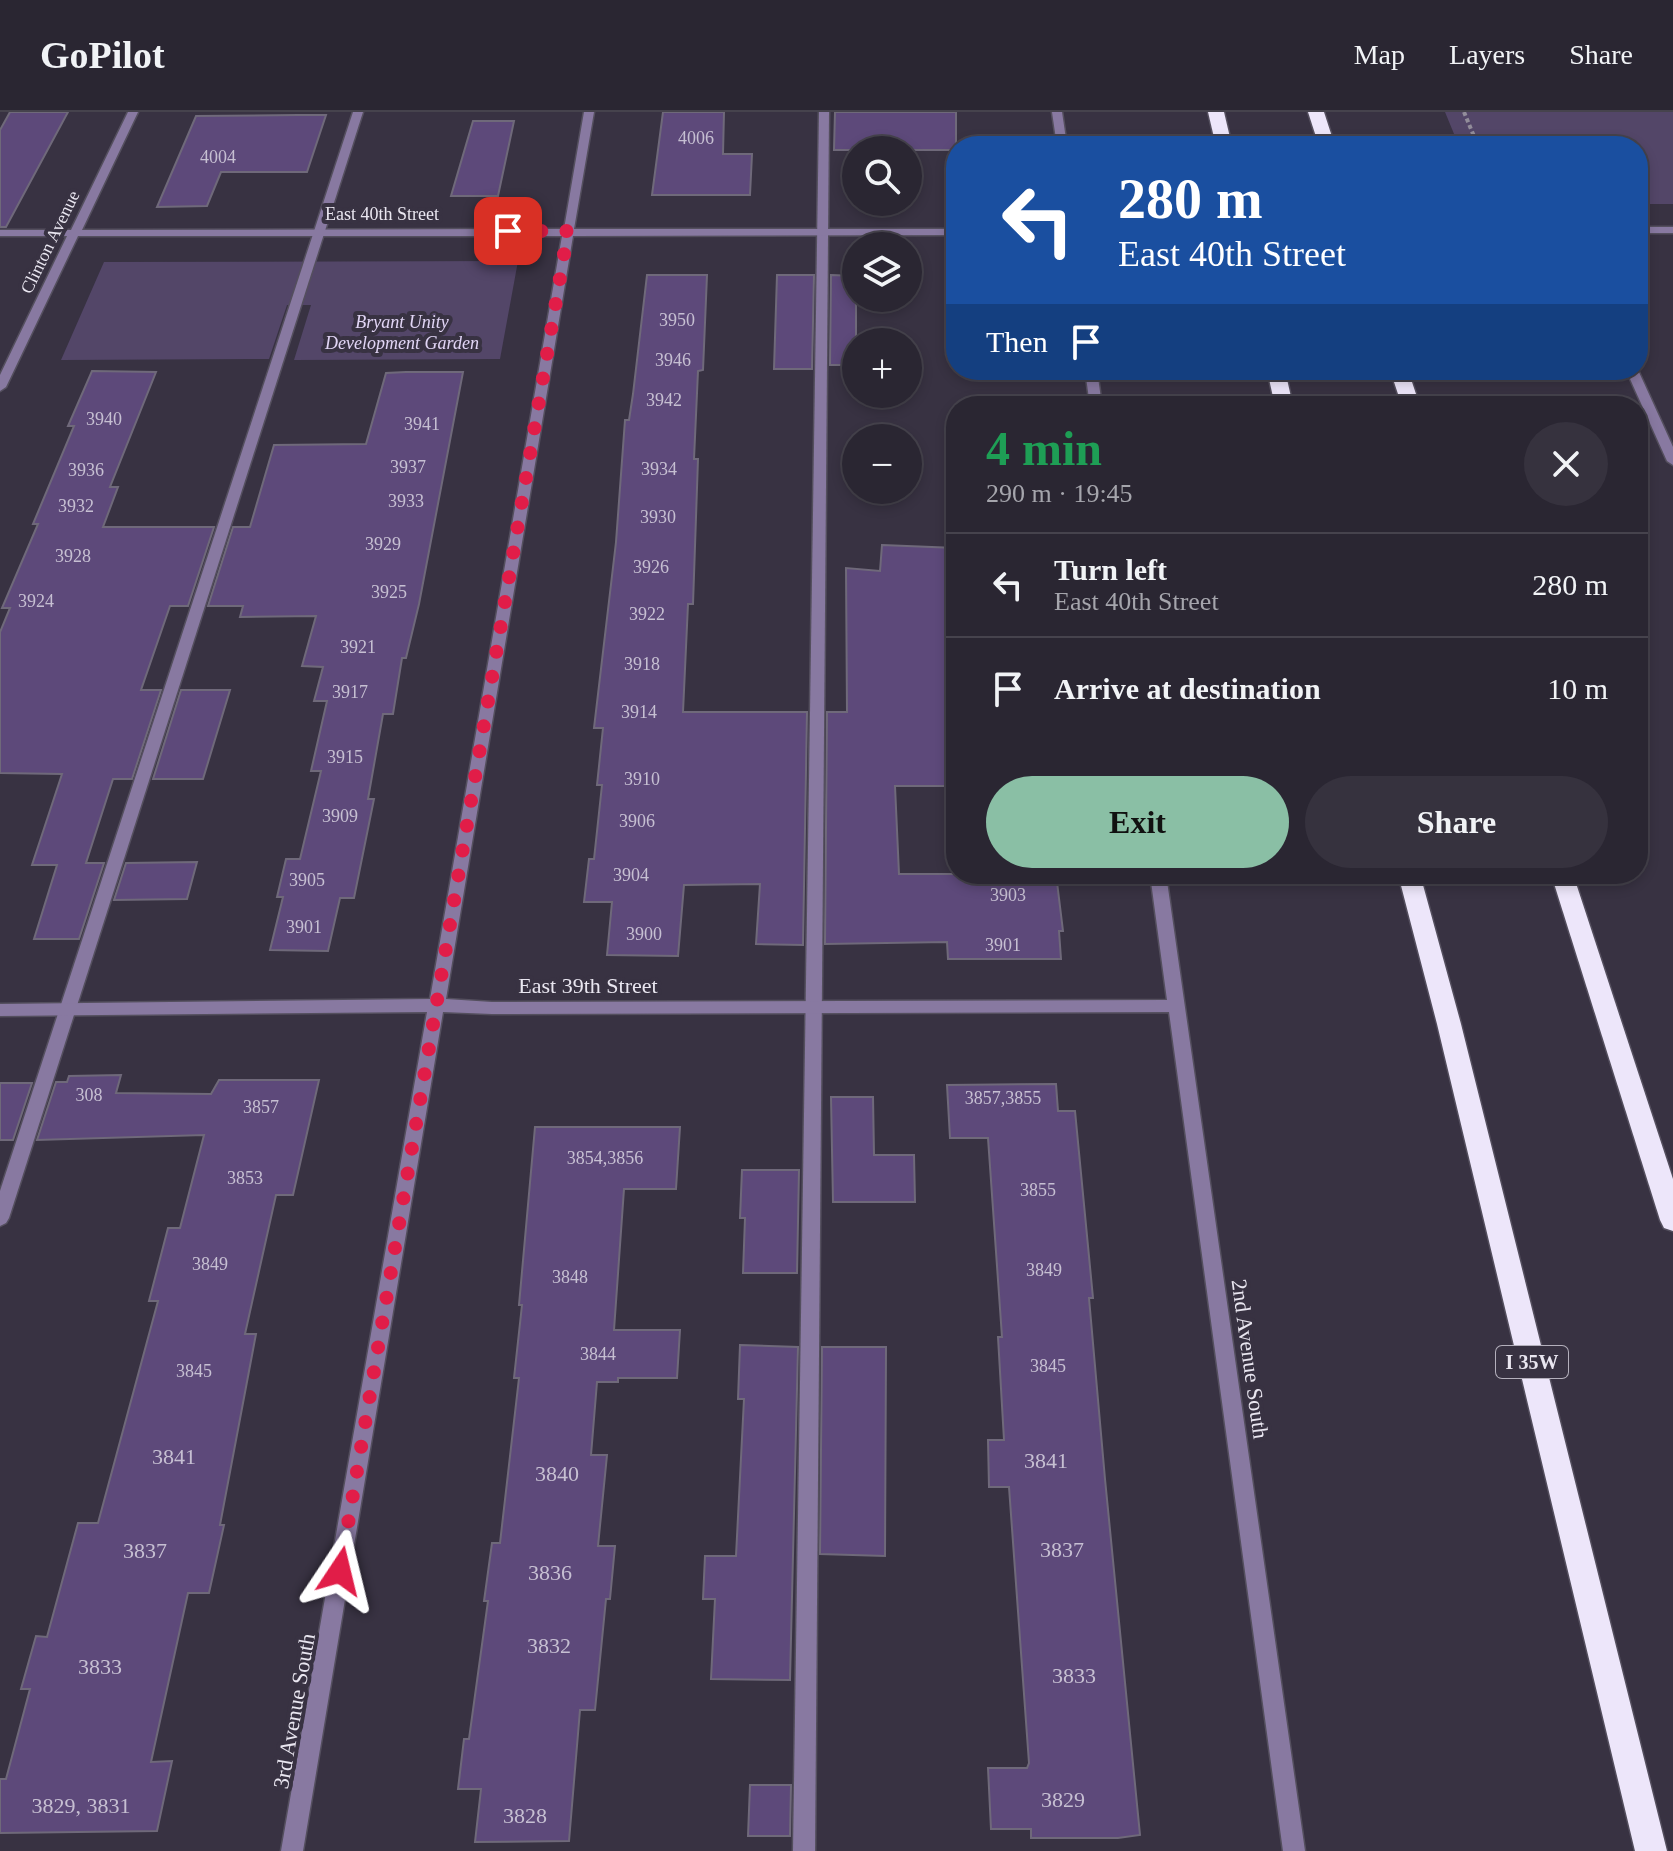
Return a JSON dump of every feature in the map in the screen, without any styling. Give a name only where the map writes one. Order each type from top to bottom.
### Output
[{"type":"highway","points":[[1216,112],[1222,136]]},
{"type":"highway","points":[[1316,112],[1324,136]]},
{"type":"highway","name":"I 35W","points":[[1412,884],[1651,1851]]},
{"type":"highway","points":[[1565,884],[1673,1220]]},
{"type":"street","name":"Clinton Avenue","points":[[0,387],[133,112]]},
{"type":"street","points":[[0,1218],[358,112]]},
{"type":"street","name":"3rd Avenue South","points":[[292,1851],[589,112]]},
{"type":"street","points":[[804,1851],[824,112]]},
{"type":"street","points":[[1057,112],[1061,136]]},
{"type":"street","points":[[1648,230],[1673,230]]},
{"type":"street","name":"East 40th Street","points":[[0,233],[946,232]]},
{"type":"street","points":[[1648,406],[1673,461]]},
{"type":"street","name":"2nd Avenue South","points":[[1159,884],[1294,1851]]},
{"type":"street","name":"East 39th Street","points":[[0,1010],[436,1005],[492,1008],[1177,1006]]},
{"type":"path","points":[[1464,112],[1474,136]]},
{"type":"green space","points":[[1445,112],[1673,112],[1673,204],[1648,204],[1648,136],[1455,136]]},
{"type":"green space","name":"Bryant Unity Development Garden","points":[[518,261],[500,359],[294,360],[311,305],[287,305],[269,359],[61,360],[104,262]]},
{"type":"building","points":[[10,112],[68,112],[6,227],[0,227],[0,130]]},
{"type":"building","points":[[663,112],[724,112],[723,154],[752,154],[750,195],[652,195]]},
{"type":"building","points":[[835,112],[956,112],[956,136],[946,136],[946,150],[922,150],[922,136],[842,136],[842,150],[834,150]]},
{"type":"building","points":[[326,115],[307,172],[221,172],[207,206],[157,207],[196,116]]},
{"type":"building","points":[[473,121],[514,121],[498,196],[451,196]]},
{"type":"building","points":[[647,275],[707,275],[703,370],[698,371],[694,459],[698,459],[693,604],[688,604],[683,712],[807,712],[803,945],[756,944],[760,884],[684,885],[678,956],[607,955],[612,902],[584,902],[589,859],[594,859],[602,785],[597,785],[603,728],[594,728],[616,542],[625,420],[629,420],[633,394]]},
{"type":"building","points":[[777,275],[814,275],[812,369],[774,369]]},
{"type":"building","points":[[831,275],[842,275],[842,312],[856,312],[856,328],[842,328],[842,365],[830,365]]},
{"type":"building","points":[[92,371],[156,372],[110,487],[118,487],[103,527],[214,527],[188,606],[170,606],[141,690],[161,690],[132,779],[113,779],[86,863],[104,863],[79,939],[34,939],[57,865],[32,865],[62,774],[0,773],[0,632],[10,608],[2,608],[38,524],[33,524],[74,426],[68,426]]},
{"type":"building","points":[[463,372],[419,604],[406,658],[402,658],[393,714],[383,714],[368,799],[374,799],[354,898],[340,898],[328,951],[270,950],[283,897],[277,897],[286,859],[300,859],[321,771],[311,771],[327,701],[314,701],[323,667],[302,666],[316,616],[240,617],[243,606],[208,606],[233,527],[250,527],[274,445],[366,444],[386,373]]},
{"type":"building","points":[[882,545],[946,548],[946,786],[895,786],[899,874],[946,874],[946,884],[1057,884],[1063,931],[1059,931],[1061,959],[948,959],[947,942],[825,944],[827,712],[847,712],[846,568],[880,571]]},
{"type":"building","points":[[181,690],[230,690],[203,779],[153,779]]},
{"type":"building","points":[[197,862],[187,899],[114,900],[126,863]]},
{"type":"building","points":[[121,1075],[116,1093],[211,1094],[219,1080],[319,1080],[293,1195],[276,1195],[245,1334],[256,1334],[220,1525],[224,1525],[209,1593],[188,1593],[151,1762],[172,1761],[157,1831],[0,1833],[0,1779],[6,1779],[30,1689],[21,1689],[36,1636],[47,1637],[78,1523],[98,1523],[158,1301],[149,1301],[168,1228],[180,1228],[204,1135],[37,1140],[56,1082],[67,1082],[69,1076]]},
{"type":"building","points":[[0,1083],[32,1083],[13,1140],[0,1140]]},
{"type":"building","points":[[1056,1084],[1058,1111],[1075,1111],[1093,1298],[1089,1298],[1105,1479],[1140,1835],[1118,1838],[1031,1838],[1031,1829],[991,1829],[988,1768],[1027,1768],[1029,1763],[1009,1487],[989,1487],[988,1440],[1004,1440],[998,1337],[1002,1337],[988,1138],[950,1138],[947,1085]]},
{"type":"building","points":[[831,1097],[873,1097],[874,1155],[914,1155],[915,1202],[833,1202]]},
{"type":"building","points":[[535,1127],[680,1127],[676,1189],[624,1189],[614,1330],[680,1330],[677,1378],[618,1378],[618,1382],[597,1382],[591,1455],[607,1455],[598,1546],[615,1546],[610,1599],[606,1599],[595,1710],[580,1710],[569,1841],[475,1842],[481,1789],[458,1789],[464,1739],[469,1739],[488,1601],[484,1601],[492,1543],[500,1543],[519,1378],[514,1378]]},
{"type":"building","points":[[742,1170],[799,1170],[797,1273],[743,1273],[745,1218],[740,1218]]},
{"type":"building","points":[[740,1345],[798,1347],[790,1680],[711,1679],[715,1599],[703,1599],[705,1556],[736,1556],[744,1399],[738,1399]]},
{"type":"building","points":[[822,1347],[886,1347],[885,1556],[820,1554]]},
{"type":"building","points":[[750,1785],[791,1785],[790,1836],[748,1836]]},
{"type":"route","points":[[340,1571],[568,231],[508,231]]}]
